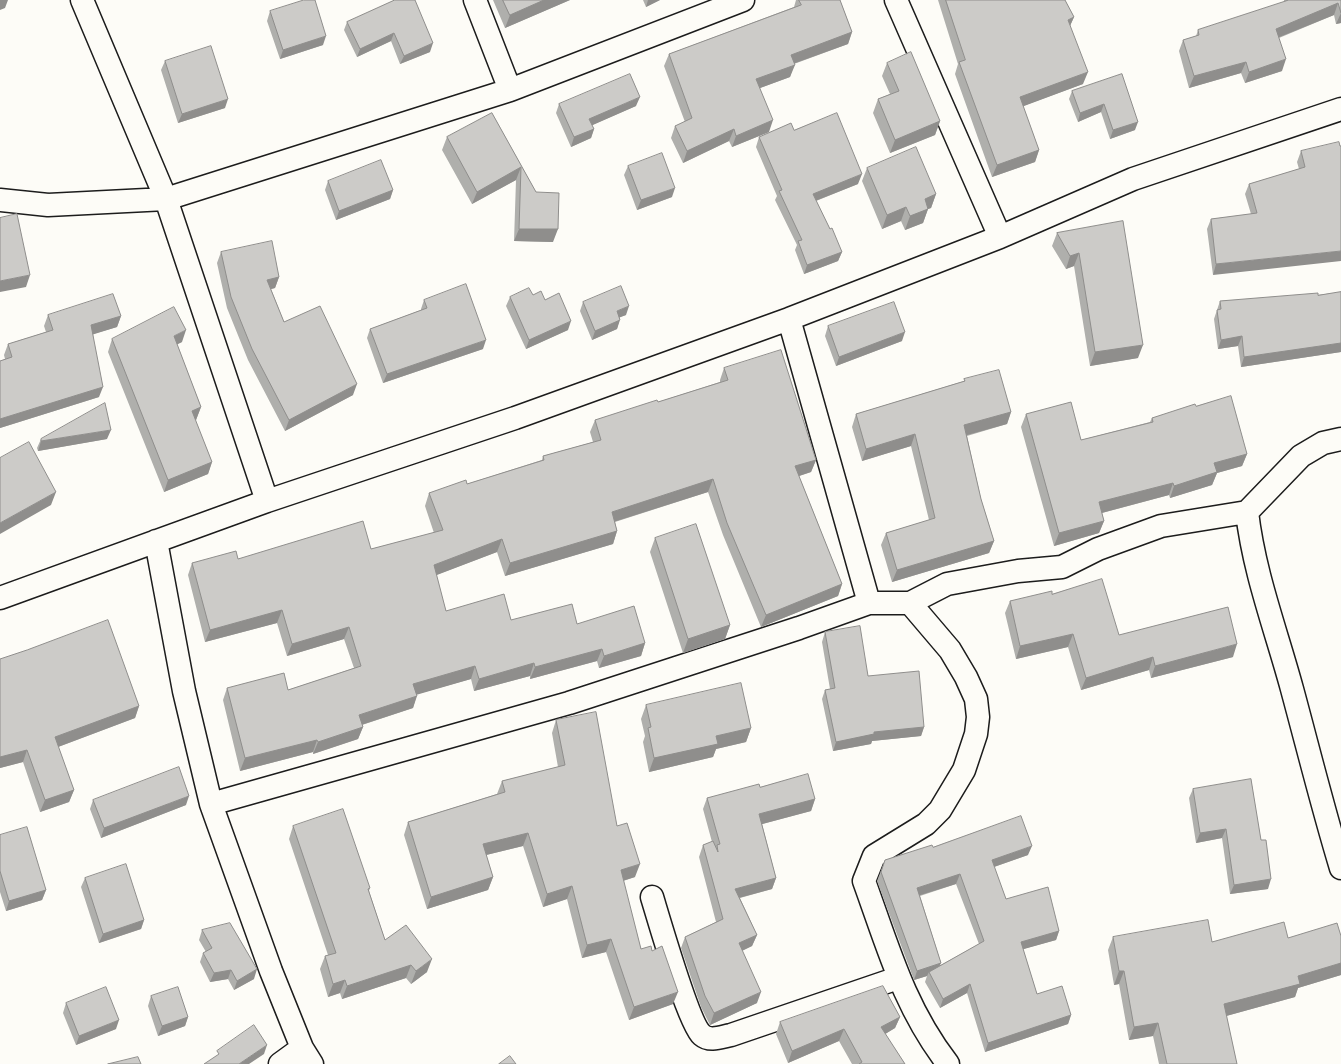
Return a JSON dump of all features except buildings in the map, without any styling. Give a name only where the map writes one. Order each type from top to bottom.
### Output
[{"type":"street","points":[[82,0],[166,199],[267,501]]},
{"type":"street","points":[[475,0],[510,90]]},
{"type":"street","points":[[0,200],[48,205],[166,199],[510,90],[743,0]]},
{"type":"street","points":[[896,0],[1000,237]]},
{"type":"street","points":[[0,598],[267,501],[515,418],[789,320],[1000,237],[1133,179],[1341,109]]},
{"type":"street","points":[[789,320],[869,603]]},
{"type":"street","points":[[211,804],[569,703],[799,628],[869,603],[910,603],[947,584],[1018,572],[1062,567],[1098,549],[1161,526],[1247,512],[1301,456],[1323,444],[1341,439]]},
{"type":"street","points":[[1247,512],[1250,538],[1261,585],[1341,868]]},
{"type":"street","points":[[156,541],[184,691],[211,804],[271,972],[307,1056],[280,1064]]},
{"type":"street","points":[[910,603],[950,650],[966,677],[976,699],[978,717],[976,734],[964,770],[940,810],[926,824],[874,856],[864,881],[898,978],[930,1040],[948,1064]]},
{"type":"street","points":[[652,897],[688,1009],[701,1034],[710,1039],[731,1035],[898,978]]}]
